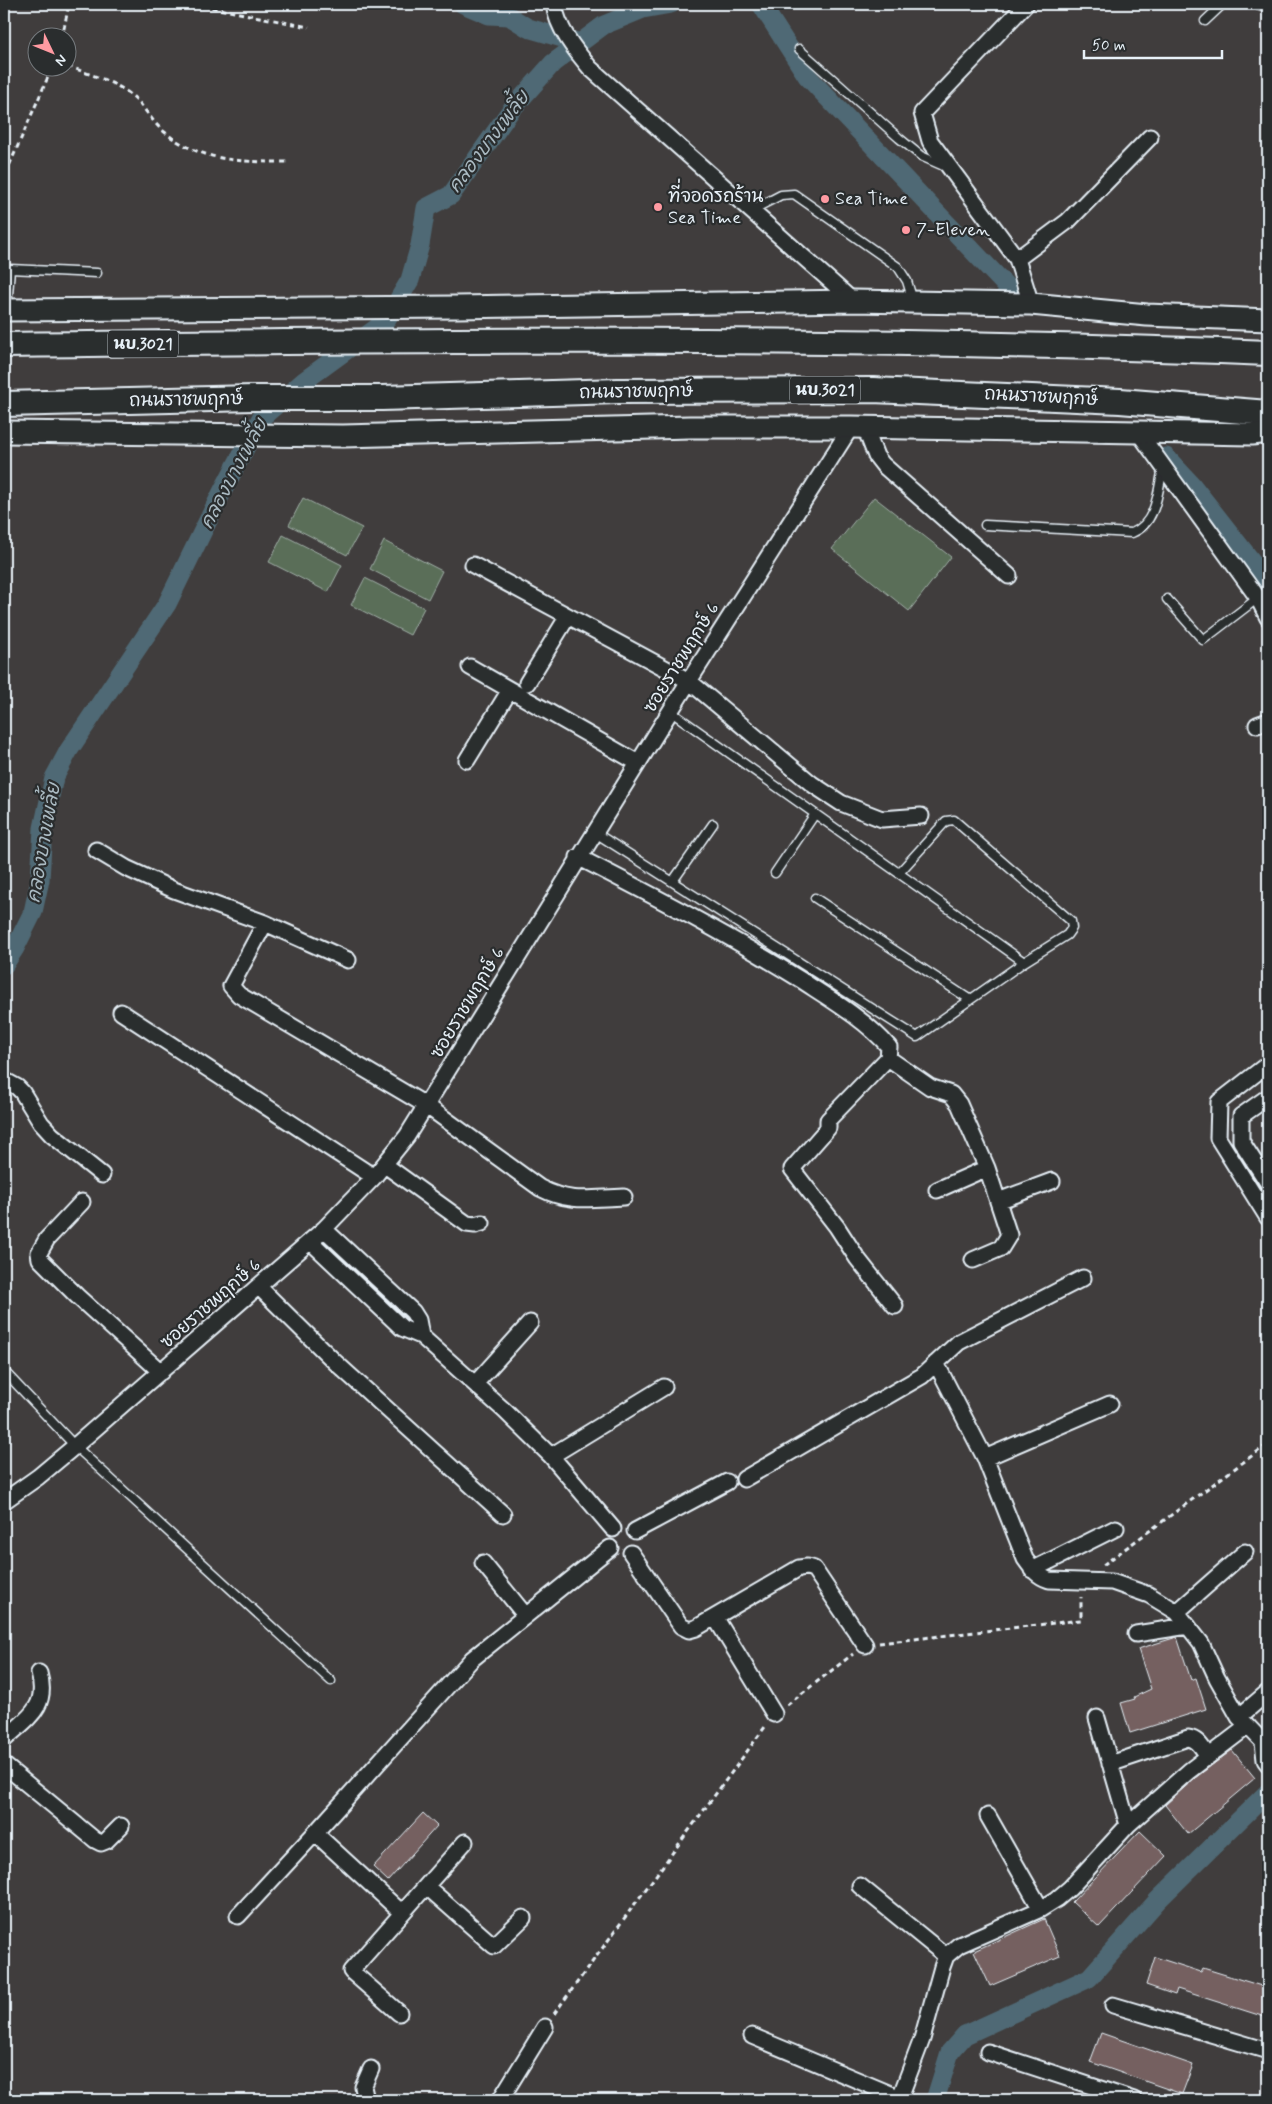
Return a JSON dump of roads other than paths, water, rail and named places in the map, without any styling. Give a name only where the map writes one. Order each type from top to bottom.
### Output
[{"type":"main road","name":"นบ.3021","points":[[5,310],[457,307],[853,301],[1031,304],[1147,315],[1268,320]]},
{"type":"main road","name":"นบ.3021","points":[[4,346],[442,340],[1026,344],[1268,353]]},
{"type":"main road","name":"ถนนราชพฤกษ์","points":[[4,404],[253,398],[382,398],[618,391],[873,390],[1120,400],[1268,413]]},
{"type":"main road","name":"ถนนราชพฤกษ์","points":[[4,432],[343,436],[690,427],[858,427],[1139,433],[1252,434],[1268,432]]},
{"type":"street","points":[[1026,4],[922,112],[930,141],[1017,259],[1031,304]]},
{"type":"street","points":[[555,10],[576,51],[590,68],[853,301]]},
{"type":"street","points":[[1017,259],[1068,222],[1150,137]]},
{"type":"street","points":[[858,427],[883,465],[1008,576]]},
{"type":"street","name":"ซอยราชพฤกษ์ 6","points":[[4,1501],[38,1477],[75,1446],[259,1287],[324,1229],[385,1165],[427,1106],[689,680],[858,427]]},
{"type":"street","points":[[1139,433],[1258,598],[1268,618]]},
{"type":"street","points":[[473,565],[689,680],[812,784],[841,803],[882,819],[921,816]]},
{"type":"street","points":[[526,683],[568,616]]},
{"type":"street","points":[[470,666],[638,763]]},
{"type":"street","points":[[467,760],[510,690]]},
{"type":"street","points":[[96,850],[126,868],[174,890],[264,923],[348,960]]},
{"type":"street","points":[[578,858],[677,907],[762,956],[833,1000],[890,1049],[888,1058],[829,1119],[828,1128],[792,1169],[837,1227],[856,1258],[895,1306]]},
{"type":"street","points":[[264,923],[231,986],[234,991],[427,1106],[540,1188],[557,1196],[574,1199],[624,1197]]},
{"type":"street","points":[[121,1012],[374,1177]]},
{"type":"street","points":[[888,1058],[924,1084],[951,1094],[959,1104],[987,1168],[1009,1235],[1001,1248],[973,1260]]},
{"type":"street","points":[[1268,1064],[1219,1102],[1218,1138],[1268,1218]]},
{"type":"street","points":[[5,1080],[22,1092],[41,1123],[52,1136],[102,1176]]},
{"type":"street","points":[[1268,1097],[1241,1116],[1241,1141],[1268,1183]]},
{"type":"street","points":[[385,1165],[467,1224],[475,1225],[482,1223]]},
{"type":"street","points":[[937,1190],[987,1168]]},
{"type":"street","points":[[998,1201],[1052,1181]]},
{"type":"street","points":[[82,1202],[47,1239],[39,1253],[40,1260],[161,1372]]},
{"type":"street","points":[[324,1229],[413,1312],[418,1320],[421,1336]]},
{"type":"street","points":[[310,1241],[402,1328],[421,1336],[551,1456],[613,1530]]},
{"type":"street","points":[[744,1479],[916,1380],[959,1342],[1083,1278]]},
{"type":"street","points":[[259,1287],[335,1362],[503,1514]]},
{"type":"street","points":[[475,1384],[530,1323]]},
{"type":"street","points":[[936,1363],[985,1458],[1025,1560],[1032,1570],[1049,1580],[1112,1582],[1130,1587],[1149,1595],[1177,1612],[1201,1643],[1217,1678],[1243,1722],[1266,1743],[1267,1762]]},
{"type":"street","points":[[551,1456],[664,1387]]},
{"type":"street","points":[[985,1458],[1110,1404]]},
{"type":"street","points":[[634,1531],[727,1482]]},
{"type":"street","points":[[624,1526],[634,1531],[638,1543],[631,1553],[619,1555],[610,1548],[608,1536],[613,1530],[624,1526]]},
{"type":"street","points":[[1032,1570],[1116,1528]]},
{"type":"street","points":[[238,1916],[472,1659],[525,1614],[610,1548]]},
{"type":"street","points":[[1177,1612],[1245,1552]]},
{"type":"street","points":[[631,1553],[681,1626],[689,1630],[799,1568],[807,1567],[814,1569],[865,1645]]},
{"type":"street","points":[[483,1563],[525,1614]]},
{"type":"street","points":[[714,1617],[774,1714]]},
{"type":"street","points":[[1136,1634],[1188,1626]]},
{"type":"street","points":[[4,1740],[37,1708],[42,1699],[43,1686],[39,1673]]},
{"type":"street","points":[[752,2036],[900,2099],[922,2039],[946,1956],[959,1945],[1041,1909],[1070,1888],[1128,1825],[1208,1756],[1243,1722],[1268,1692]]},
{"type":"street","points":[[1097,1718],[1128,1825]]},
{"type":"street","points":[[1110,1764],[1188,1738],[1194,1738],[1208,1756]]},
{"type":"street","points":[[4,1765],[95,1840],[101,1843],[106,1841],[121,1826]]},
{"type":"street","points":[[988,1816],[1041,1909]]},
{"type":"street","points":[[315,1833],[402,1913]]},
{"type":"street","points":[[399,2014],[351,1971],[465,1842]]},
{"type":"street","points":[[426,1886],[494,1946],[524,1918]]},
{"type":"street","points":[[860,1886],[946,1956]]},
{"type":"street","points":[[1113,2004],[1268,2051]]},
{"type":"street","points":[[500,2100],[545,2027]]},
{"type":"street","points":[[988,2052],[1134,2100]]},
{"type":"street","points":[[366,2100],[363,2088],[371,2069]]},
{"type":"lane","points":[[1205,21],[1224,4]]},
{"type":"lane","points":[[799,49],[921,156],[952,170]]},
{"type":"lane","points":[[752,210],[781,195],[794,194],[898,267],[907,281],[914,302]]},
{"type":"lane","points":[[5,310],[7,268],[97,273]]},
{"type":"lane","points":[[985,525],[1132,533],[1140,530],[1153,513],[1163,467]]},
{"type":"lane","points":[[1167,599],[1203,640],[1258,598]]},
{"type":"lane","points":[[670,711],[1024,962]]},
{"type":"lane","points":[[775,873],[815,814]]},
{"type":"lane","points":[[594,832],[917,1037],[969,999],[1067,935],[1072,928],[1071,921],[954,820],[946,821],[899,873]]},
{"type":"lane","points":[[673,881],[713,824]]},
{"type":"lane","points":[[815,898],[969,999]]},
{"type":"lane","points":[[4,1371],[75,1446],[331,1681]]},
{"type":"waterway","points":[[463,4],[489,15],[509,16],[528,28],[580,43]]},
{"type":"waterway","name":"คลองบางเพลี้ย","points":[[4,965],[33,912],[40,880],[43,828],[54,778],[69,750],[167,604],[261,418],[304,381],[385,322],[410,280],[420,245],[426,208],[451,195],[511,110],[553,63],[604,25],[643,9],[671,4]]},
{"type":"waterway","points":[[761,4],[807,76],[1010,290]]},
{"type":"waterway","points":[[1166,457],[1192,485],[1268,582]]},
{"type":"waterway","points":[[935,2100],[950,2052],[965,2035],[1089,1978],[1158,1900],[1268,1792]]},
{"type":"place","name":"Sea Time","points":[[825,199]]},
{"type":"place","name":"ที่จอดรถร้าน Sea Time","points":[[658,207]]},
{"type":"place","name":"7-Eleven","points":[[906,230]]}]
